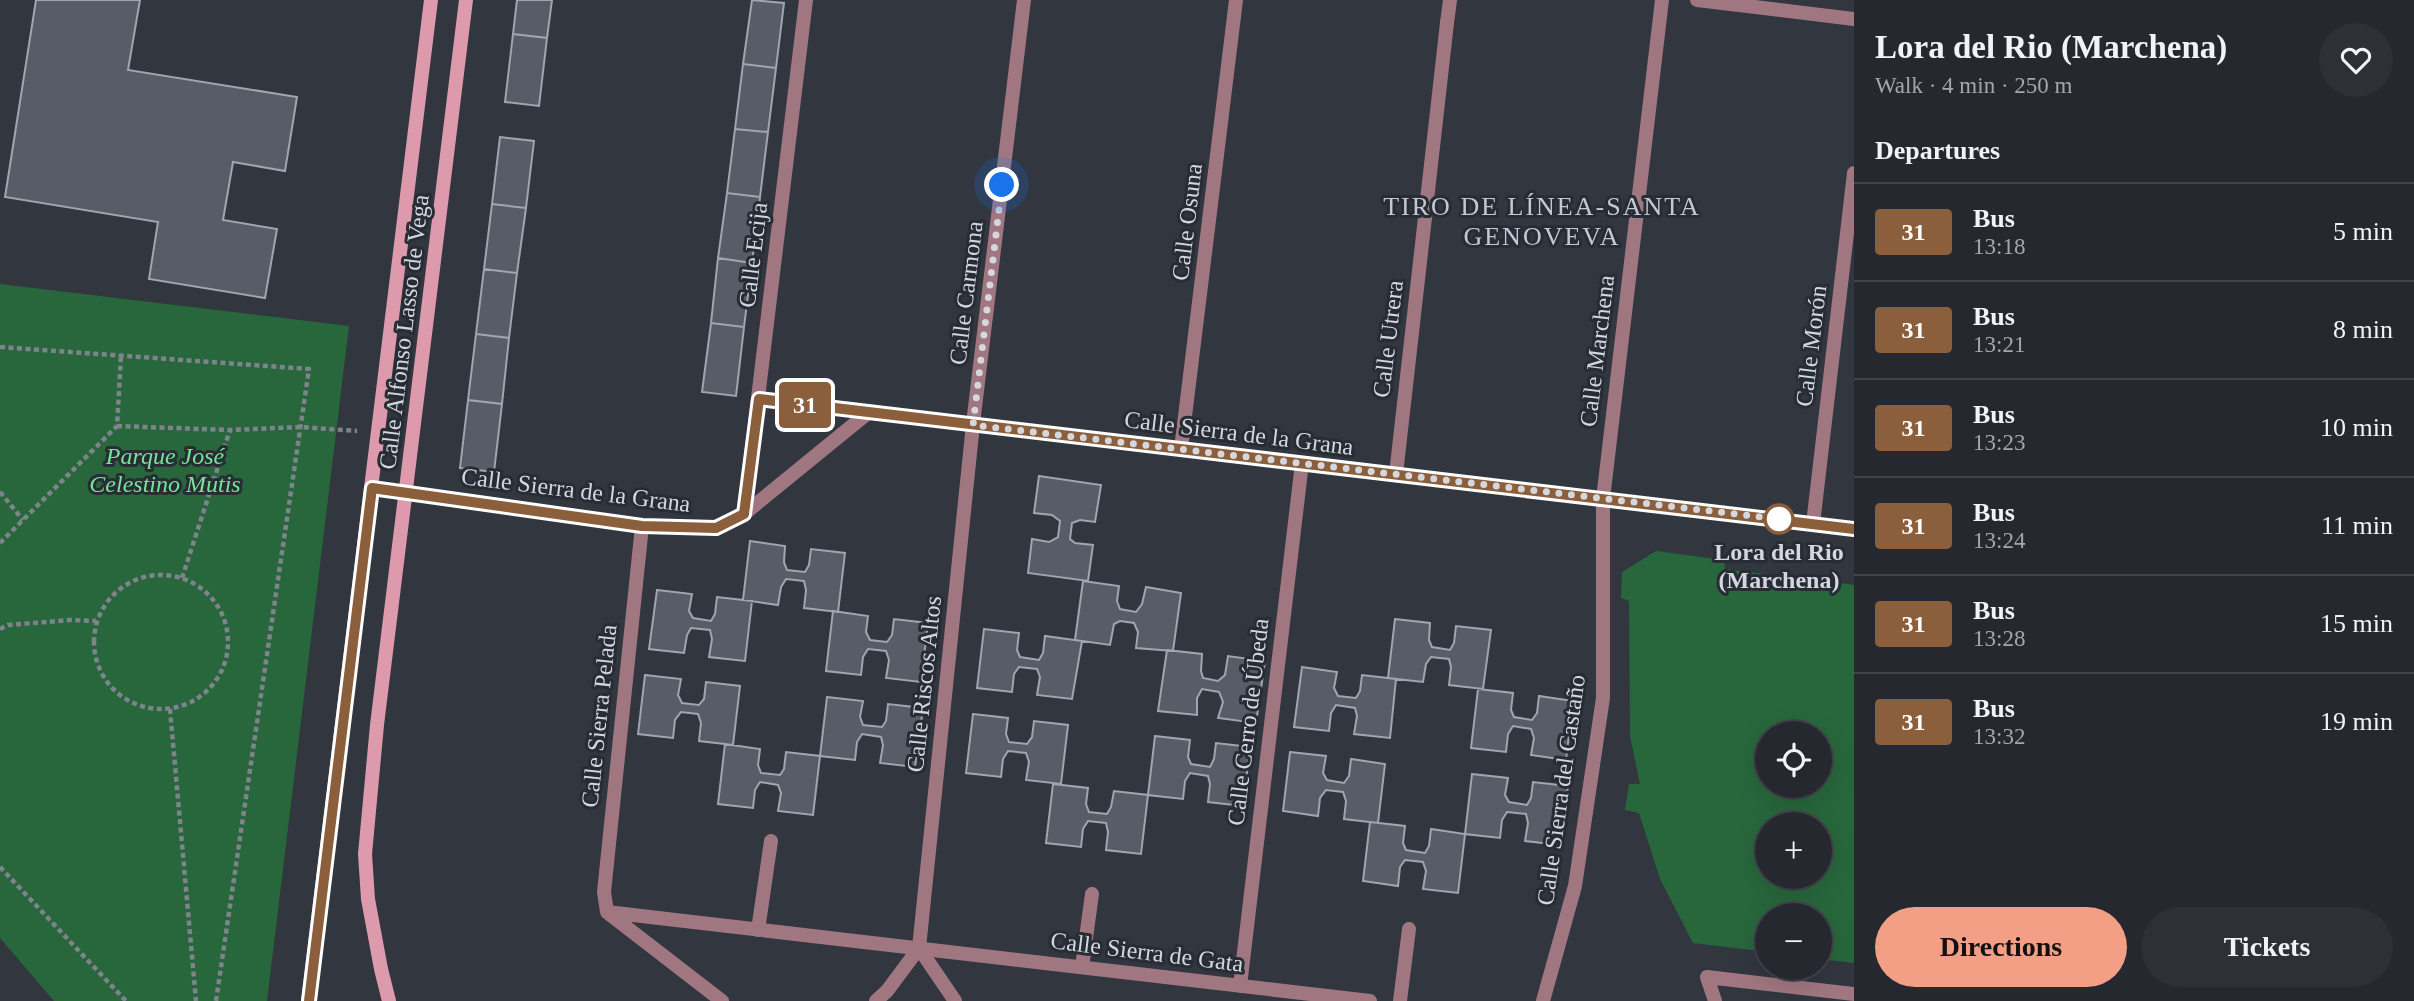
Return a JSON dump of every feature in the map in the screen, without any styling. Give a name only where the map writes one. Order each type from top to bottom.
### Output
[{"type":"main road","name":"Calle Alfonso Lasso de Vega","points":[[309,1001],[431,0]]},
{"type":"main road","name":"Calle Alfonso Lasso de Vega","points":[[389,1001],[380,969],[368,899],[365,854],[377,724],[466,0]]},
{"type":"street","name":"Calle Ecija","points":[[744,514],[806,0]]},
{"type":"street","name":"Calle Carmona","points":[[973,425],[1024,0]]},
{"type":"street","name":"Calle Osuna","points":[[1181,449],[1236,0]]},
{"type":"street","name":"Calle Utrera","points":[[1396,474],[1450,0]]},
{"type":"street","name":"Calle Marchena","points":[[1603,499],[1662,0]]},
{"type":"street","points":[[1697,0],[1854,19]]},
{"type":"street","name":"Calle Morón","points":[[1813,524],[1854,173]]},
{"type":"street","name":"Calle Sierra de la Grana","points":[[759,399],[1854,528]]},
{"type":"street","name":"Calle Sierra de la Grana","points":[[407,493],[642,526],[716,528],[744,514],[869,412]]},
{"type":"street","name":"Calle Riscos Altos","points":[[919,948],[973,425]]},
{"type":"street","name":"Calle Cerro de Úbeda","points":[[1240,986],[1301,463]]},
{"type":"street","points":[[372,488],[407,493]]},
{"type":"street","name":"Calle Sierra del Castaño","points":[[1543,1001],[1575,886],[1603,698],[1603,499]]},
{"type":"street","name":"Calle Sierra Pelada","points":[[607,912],[604,892],[642,526]]},
{"type":"street","points":[[758,930],[771,841]]},
{"type":"street","points":[[1082,967],[1091,894]]},
{"type":"street","points":[[607,912],[722,1001]]},
{"type":"street","name":"Calle Sierra de Gata","points":[[607,912],[1370,1001]]},
{"type":"street","points":[[1399,1001],[1409,929]]},
{"type":"street","points":[[876,1001],[887,991],[919,948],[955,1001]]},
{"type":"street","points":[[1715,1001],[1707,977],[1854,994]]},
{"type":"path","points":[[0,347],[309,369],[216,1001]]},
{"type":"path","points":[[0,543],[117,426],[121,356]]},
{"type":"path","points":[[117,426],[230,430],[301,426],[358,431]]},
{"type":"path","points":[[182,578],[230,430]]},
{"type":"path","points":[[0,492],[23,520]]},
{"type":"path","points":[[164,574],[182,578],[208,593],[221,612],[228,634],[227,658],[220,677],[204,695],[179,708],[149,709],[122,698],[111,689],[99,669],[93,638],[96,621],[104,605],[120,588],[141,577],[164,574]]},
{"type":"path","points":[[0,629],[8,625],[71,620],[96,621]]},
{"type":"path","points":[[170,709],[197,1001]]},
{"type":"path","points":[[0,867],[125,1001]]},
{"type":"green space","name":"Parque José Celestino Mutis","points":[[0,284],[349,326],[267,1001],[54,1001],[0,938]]},
{"type":"green space","points":[[1656,551],[1724,560],[1725,569],[1854,585],[1854,963],[1832,960],[1832,903],[1755,903],[1755,951],[1693,943],[1660,879],[1639,813],[1625,810],[1629,784],[1640,784],[1630,736],[1629,601],[1621,598],[1622,572]]},
{"type":"building","points":[[36,0],[140,0],[128,70],[297,97],[285,171],[233,162],[223,220],[277,229],[265,298],[149,279],[158,222],[5,197]]},
{"type":"building","points":[[517,0],[552,0],[547,38],[513,34]]},
{"type":"building","points":[[752,0],[784,3],[776,68],[743,64]]},
{"type":"building","points":[[513,34],[547,38],[539,106],[505,102]]},
{"type":"building","points":[[743,64],[776,68],[768,132],[735,129]]},
{"type":"building","points":[[735,129],[768,132],[760,197],[727,193]]},
{"type":"building","points":[[500,137],[534,141],[526,208],[492,204]]},
{"type":"building","points":[[727,193],[760,197],[752,263],[718,258]]},
{"type":"building","points":[[492,204],[526,208],[517,273],[484,269]]},
{"type":"building","points":[[718,258],[752,263],[744,327],[711,323]]},
{"type":"building","points":[[484,269],[517,273],[509,338],[476,334]]},
{"type":"building","points":[[711,323],[744,327],[736,396],[702,392]]},
{"type":"building","points":[[476,334],[509,338],[502,404],[468,400]]},
{"type":"building","points":[[468,400],[502,404],[494,472],[460,468]]},
{"type":"building","points":[[1039,476],[1101,485],[1095,522],[1080,520],[1072,523],[1070,539],[1075,543],[1093,545],[1088,581],[1028,573],[1032,539],[1049,542],[1058,537],[1060,521],[1052,515],[1034,513]]},
{"type":"building","points":[[750,541],[785,546],[784,562],[787,570],[805,572],[809,565],[811,549],[845,553],[838,612],[804,608],[804,581],[786,579],[781,587],[778,605],[743,600]]},
{"type":"building","points":[[1083,581],[1119,586],[1117,601],[1120,609],[1136,612],[1142,604],[1146,587],[1181,593],[1173,651],[1136,648],[1138,632],[1134,623],[1120,621],[1114,624],[1110,645],[1075,640]]},
{"type":"building","points":[[657,590],[692,594],[689,611],[693,618],[711,621],[715,614],[717,597],[752,601],[745,661],[709,657],[712,639],[710,630],[691,628],[684,653],[649,649]]},
{"type":"building","points":[[833,611],[868,616],[866,632],[870,640],[887,642],[892,635],[894,619],[928,623],[921,682],[886,678],[889,660],[886,651],[868,649],[863,657],[861,675],[826,671]]},
{"type":"building","points":[[1395,619],[1430,623],[1429,640],[1432,647],[1450,650],[1454,643],[1456,626],[1491,630],[1483,689],[1449,685],[1449,659],[1431,657],[1426,664],[1423,682],[1388,678]]},
{"type":"building","points":[[984,629],[1019,633],[1017,650],[1020,657],[1039,660],[1043,653],[1045,636],[1082,641],[1072,699],[1037,695],[1040,677],[1037,669],[1019,667],[1014,674],[1012,692],[977,688]]},
{"type":"building","points":[[1167,650],[1202,654],[1203,678],[1218,681],[1225,675],[1228,656],[1265,661],[1256,723],[1218,718],[1223,702],[1219,692],[1202,689],[1197,698],[1197,715],[1158,711]]},
{"type":"building","points":[[1302,667],[1337,672],[1334,688],[1338,696],[1356,698],[1360,691],[1362,675],[1396,679],[1390,738],[1354,734],[1357,716],[1355,708],[1336,705],[1331,713],[1329,731],[1294,727]]},
{"type":"building","points":[[645,675],[681,679],[678,695],[682,703],[699,705],[704,699],[706,682],[740,686],[733,745],[699,741],[701,723],[698,714],[681,712],[675,720],[673,738],[638,734]]},
{"type":"building","points":[[1478,689],[1513,693],[1511,710],[1514,717],[1532,720],[1537,713],[1539,696],[1573,701],[1566,760],[1531,755],[1534,738],[1531,729],[1513,726],[1508,734],[1506,752],[1471,748]]},
{"type":"building","points":[[827,697],[863,701],[860,717],[863,725],[882,727],[886,721],[888,704],[923,708],[915,767],[880,763],[883,745],[881,737],[862,734],[857,742],[855,760],[820,756]]},
{"type":"building","points":[[973,714],[1008,718],[1006,734],[1009,742],[1027,744],[1032,737],[1034,721],[1068,725],[1061,784],[1026,780],[1029,762],[1026,753],[1008,751],[1003,759],[1001,777],[966,773]]},
{"type":"building","points":[[1155,736],[1190,740],[1188,757],[1191,764],[1210,767],[1216,743],[1250,747],[1243,806],[1208,802],[1208,776],[1190,773],[1185,781],[1183,799],[1148,795]]},
{"type":"building","points":[[725,744],[760,749],[758,765],[761,773],[780,775],[784,769],[786,752],[820,756],[813,815],[778,811],[781,793],[778,785],[760,782],[755,790],[753,808],[718,804]]},
{"type":"building","points":[[1290,752],[1326,756],[1323,773],[1327,780],[1344,783],[1349,776],[1351,759],[1385,764],[1378,823],[1344,819],[1346,801],[1343,792],[1326,790],[1320,798],[1318,816],[1283,811]]},
{"type":"building","points":[[1472,774],[1508,778],[1505,795],[1509,802],[1527,805],[1531,798],[1533,782],[1568,786],[1560,845],[1525,841],[1528,823],[1526,814],[1507,812],[1502,820],[1500,838],[1465,834]]},
{"type":"building","points":[[1053,784],[1088,788],[1086,804],[1089,812],[1107,814],[1114,791],[1148,795],[1141,854],[1106,850],[1106,823],[1088,821],[1083,829],[1081,847],[1046,843]]},
{"type":"building","points":[[1370,822],[1405,826],[1403,843],[1406,850],[1425,853],[1429,846],[1431,829],[1465,834],[1458,893],[1423,889],[1426,871],[1423,862],[1405,860],[1400,867],[1398,886],[1363,881]]},
{"type":"bus line","name":"31","points":[[309,1001],[372,488],[642,526],[716,528],[744,514],[759,399],[1854,529]]},
{"type":"place","name":"Lora del Rio (Marchena)","points":[[1779,519]]},
{"type":"district","name":"TIRO DE LÍNEA-SANTA GENOVEVA","points":[[1542,221]]},
{"type":"route","points":[[1002,185],[973,425],[1779,519]]}]
